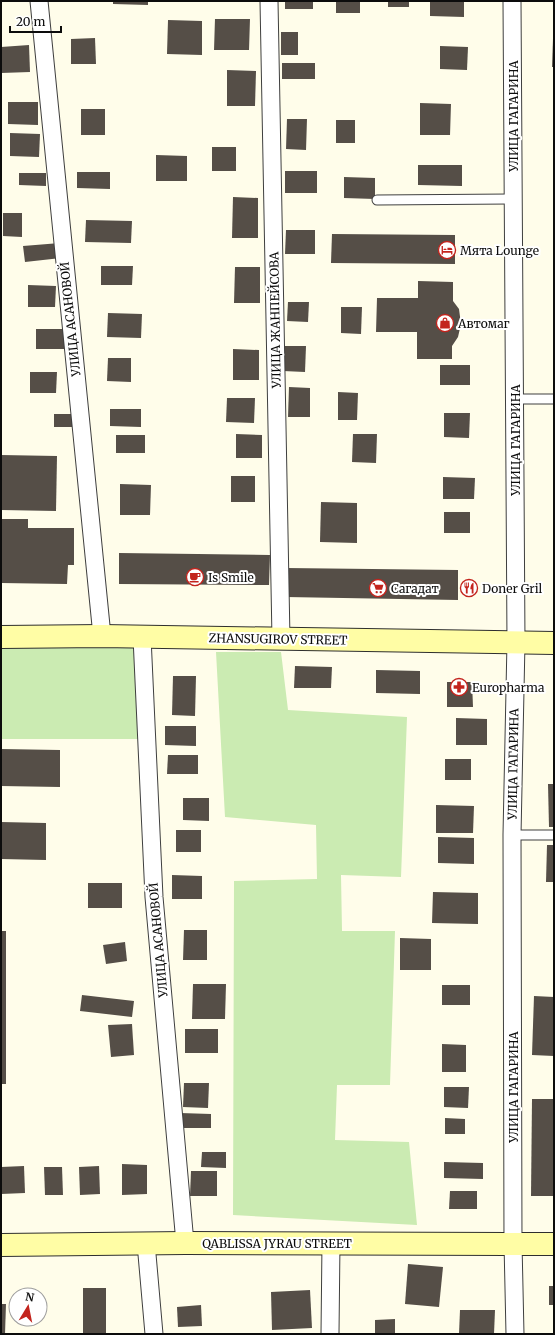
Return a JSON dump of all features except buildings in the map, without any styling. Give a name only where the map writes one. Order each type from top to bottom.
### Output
[{"type":"main road","name":"ZHANSUGIROV STREET","points":[[1,637],[102,636],[554,643]]},
{"type":"main road","name":"QABLISSA JYRAU STREET","points":[[1,1245],[185,1242],[554,1244]]},
{"type":"street","name":"УЛИЦА АСАНОВОЙ","points":[[39,1],[102,636]]},
{"type":"street","name":"УЛИЦА ЖАНПЕЙСОВА","points":[[268,1],[281,639]]},
{"type":"street","name":"УЛИЦА ГАГАРИНА","points":[[512,1],[516,642],[512,835],[513,1243],[515,1334]]},
{"type":"street","name":"УЛИЦА АСАНОВОЙ","points":[[142,637],[154,898],[185,1242]]},
{"type":"street","points":[[146,1243],[154,1334]]},
{"type":"street","points":[[330,1334],[331,1243]]},
{"type":"lane","points":[[377,200],[514,199]]},
{"type":"lane","points":[[515,398],[554,399]]},
{"type":"lane","points":[[512,835],[554,835]]},
{"type":"green space","points":[[1,647],[134,647],[141,739],[1,739]]},
{"type":"green space","points":[[216,652],[281,652],[288,710],[407,717],[401,877],[341,875],[342,931],[395,931],[390,1085],[337,1085],[335,1140],[409,1142],[417,1225],[233,1215],[234,881],[317,879],[316,825],[225,817]]},
{"type":"place","name":"Мята Lounge","points":[[447,250]]},
{"type":"place","name":"Автомаг","points":[[445,323]]},
{"type":"place","name":"Is Smile","points":[[195,577]]},
{"type":"place","name":"Сагадат","points":[[378,588]]},
{"type":"place","name":"Doner Gril","points":[[469,588]]},
{"type":"place","name":"Europharma","points":[[459,687]]}]
